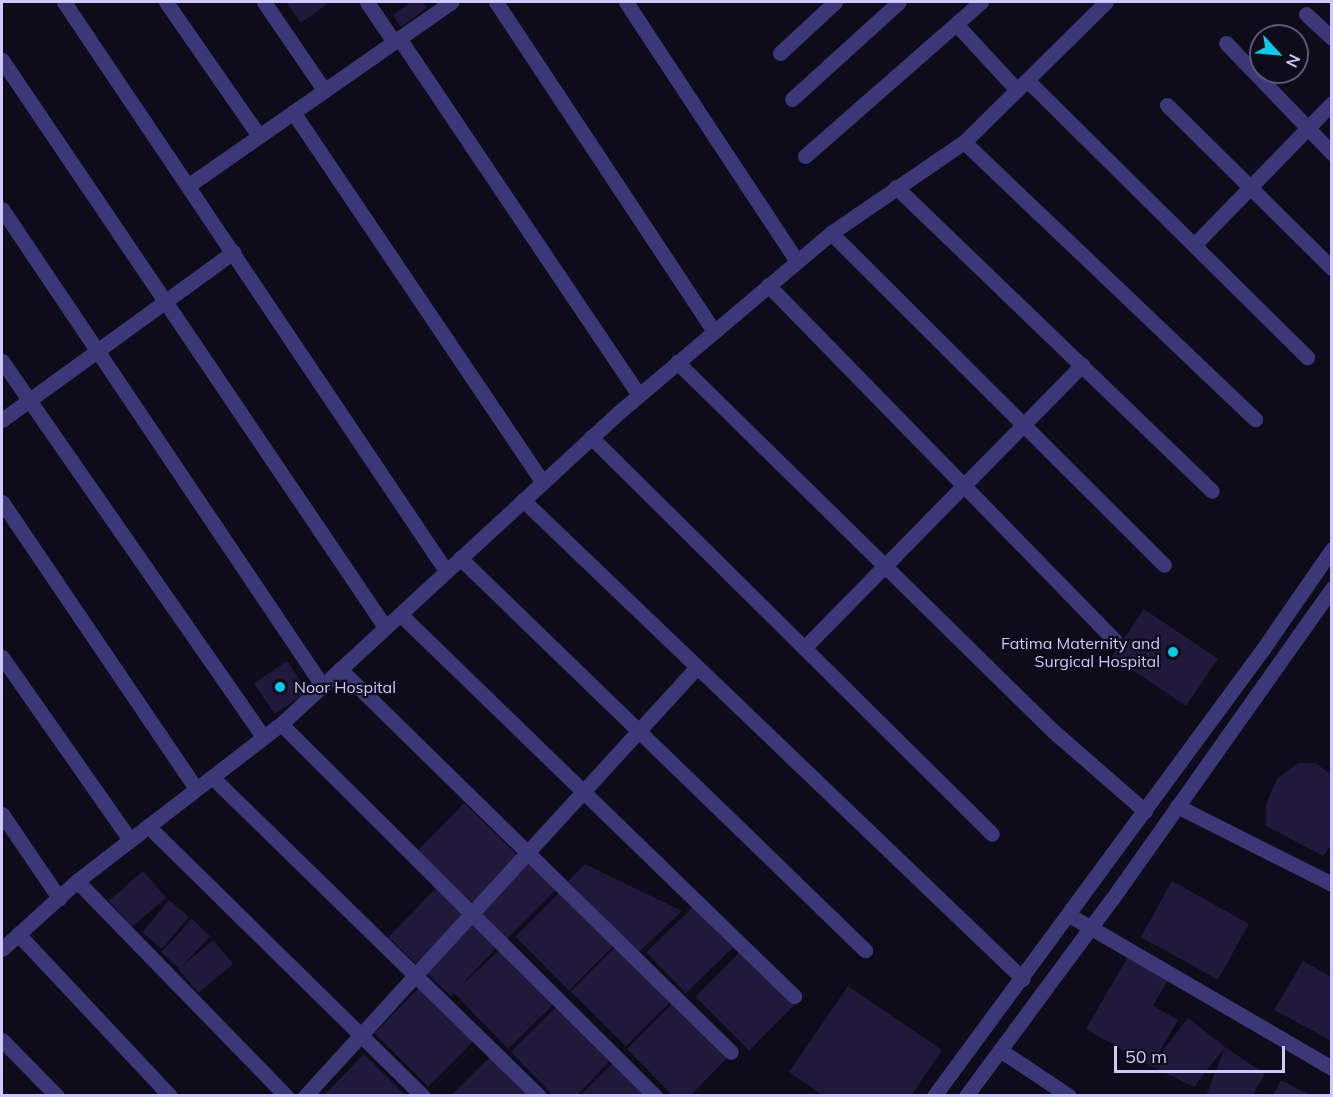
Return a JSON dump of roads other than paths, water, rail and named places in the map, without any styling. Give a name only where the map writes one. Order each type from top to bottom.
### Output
[{"type":"street","points":[[64,2],[446,571]]},
{"type":"street","points":[[166,2],[259,136]]},
{"type":"street","points":[[264,2],[324,90]]},
{"type":"street","points":[[367,2],[396,40],[639,395]]},
{"type":"street","points":[[189,185],[451,2]]},
{"type":"street","points":[[496,2],[714,331]]},
{"type":"street","points":[[626,2],[797,261]]},
{"type":"street","points":[[792,99],[899,2]]},
{"type":"street","points":[[805,156],[981,2]]},
{"type":"street","points":[[2,949],[77,881],[281,724],[591,437],[768,285],[831,233],[964,142],[1106,2]]},
{"type":"street","points":[[780,53],[826,4]]},
{"type":"street","points":[[1306,14],[1332,38]]},
{"type":"street","points":[[956,24],[1194,245],[1307,357]]},
{"type":"street","points":[[1226,43],[1332,153]]},
{"type":"street","points":[[2,60],[163,302],[385,627]]},
{"type":"street","points":[[1194,245],[1332,104]]},
{"type":"street","points":[[1167,105],[1332,268]]},
{"type":"street","points":[[293,112],[543,482]]},
{"type":"street","points":[[964,142],[1256,419]]},
{"type":"street","points":[[896,187],[1212,491]]},
{"type":"street","points":[[2,209],[99,350],[322,685]]},
{"type":"street","points":[[831,233],[1164,565]]},
{"type":"street","points":[[2,420],[233,252]]},
{"type":"street","points":[[768,285],[1114,640]]},
{"type":"street","points":[[2,361],[263,737]]},
{"type":"street","points":[[678,362],[1053,731],[1145,811]]},
{"type":"street","points":[[804,648],[1082,365]]},
{"type":"street","points":[[591,437],[992,834]]},
{"type":"street","points":[[523,500],[1023,979]]},
{"type":"street","points":[[4,511],[196,789]]},
{"type":"street","points":[[934,1095],[1023,979],[1326,568],[1332,549]]},
{"type":"street","points":[[460,558],[865,950]]},
{"type":"street","points":[[966,1095],[1090,927],[1332,588]]},
{"type":"street","points":[[399,614],[794,996]]},
{"type":"street","points":[[2,657],[130,840]]},
{"type":"street","points":[[305,1095],[697,667]]},
{"type":"street","points":[[340,669],[731,1052]]},
{"type":"street","points":[[281,724],[655,1095]]},
{"type":"street","points":[[212,777],[538,1095]]},
{"type":"street","points":[[1177,806],[1332,884]]},
{"type":"street","points":[[2,814],[59,898]]},
{"type":"street","points":[[148,826],[360,1036],[423,1095]]},
{"type":"street","points":[[77,881],[286,1095]]},
{"type":"street","points":[[1069,915],[1332,1068]]},
{"type":"street","points":[[18,934],[170,1095]]},
{"type":"street","points":[[2,1040],[57,1095]]},
{"type":"street","points":[[1000,1050],[1069,1095]]},
{"type":"place","name":"Fatima Maternity and Surgical Hospital","points":[[1173,652]]},
{"type":"place","name":"Noor Hospital","points":[[280,687]]}]
